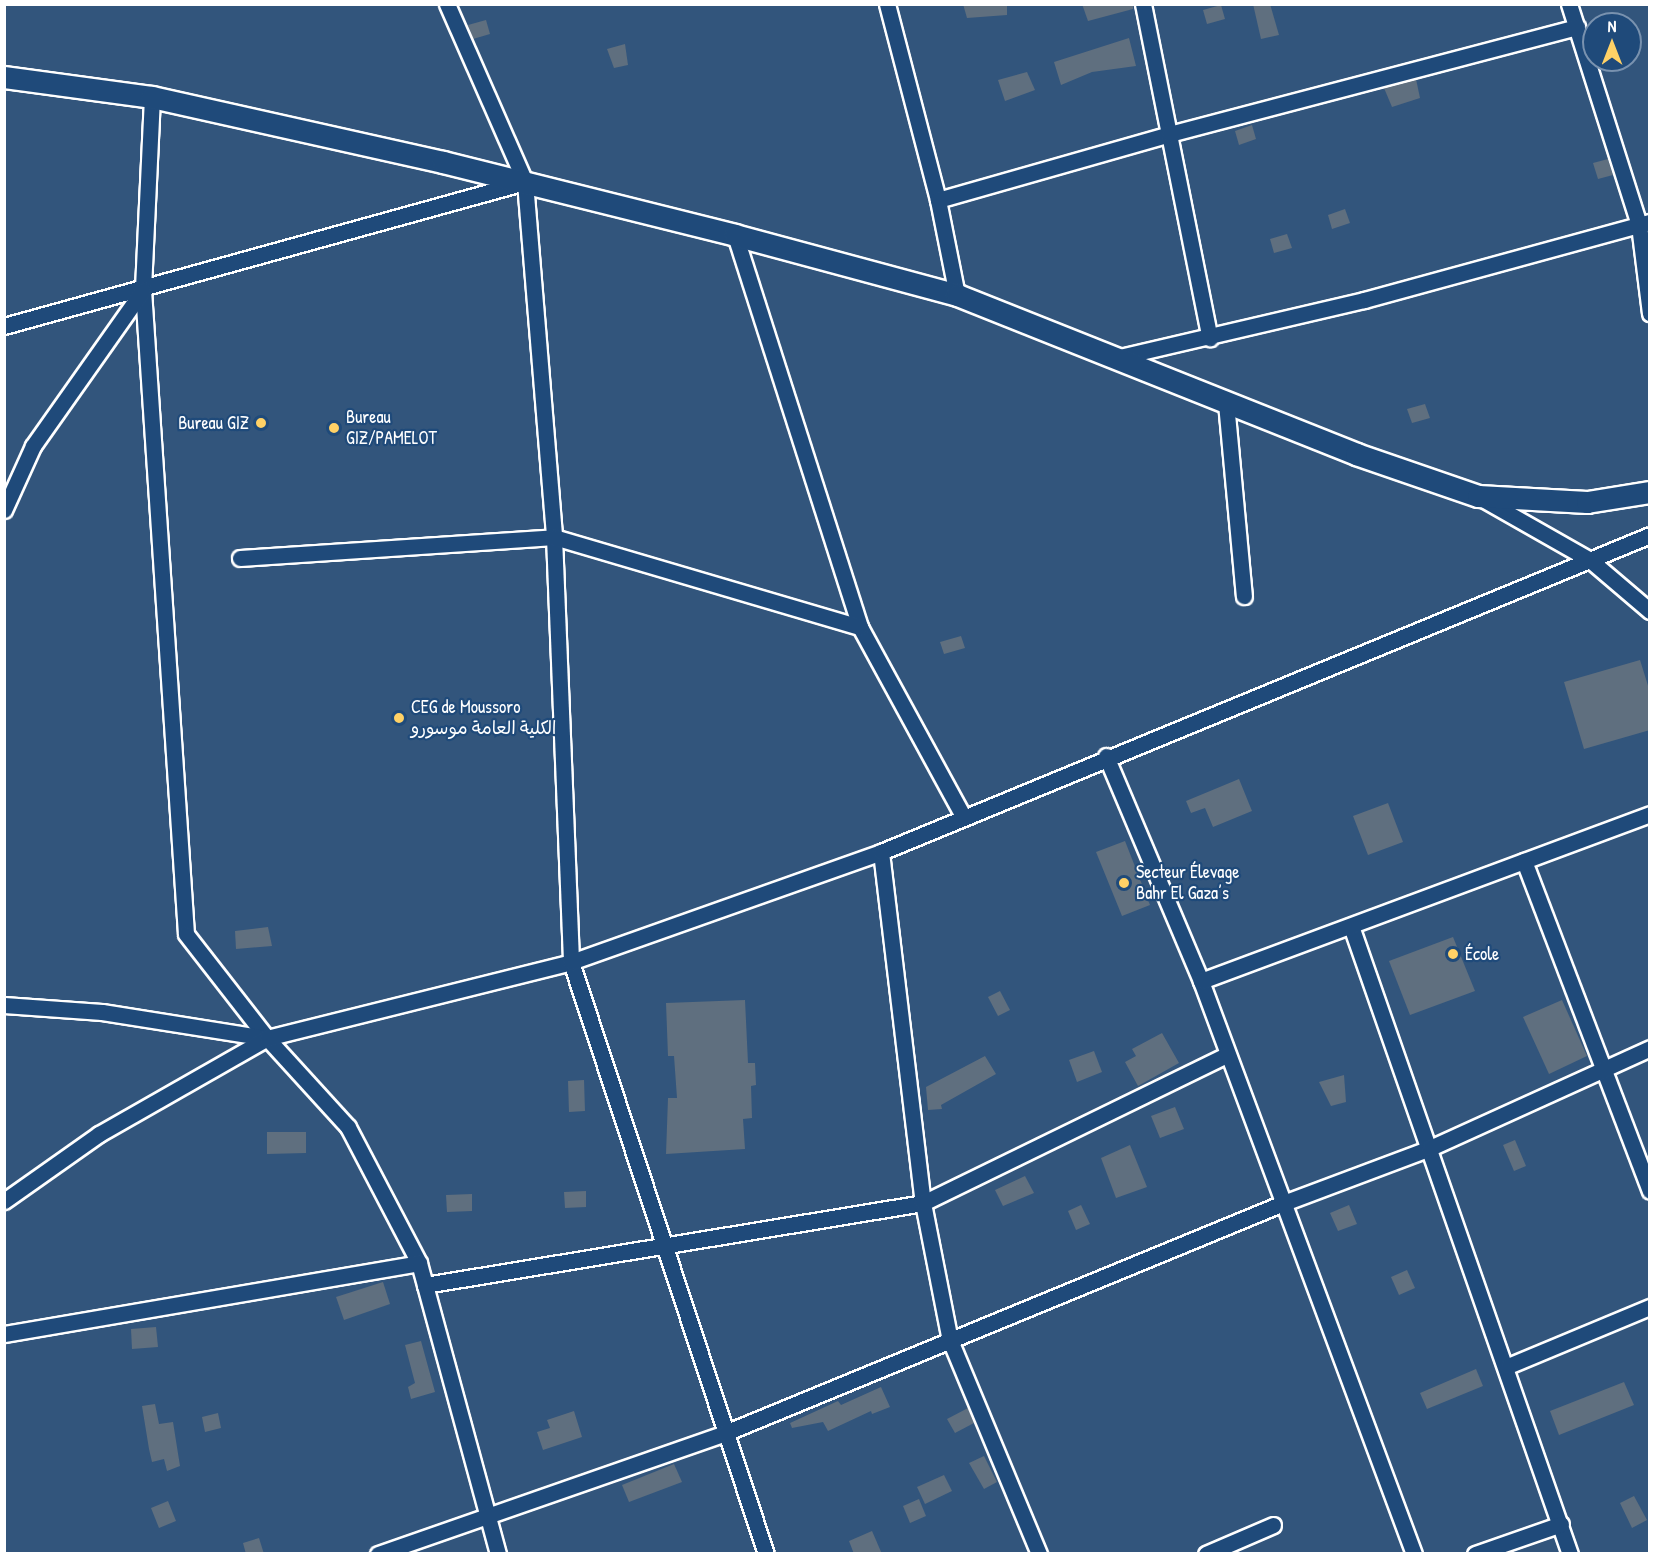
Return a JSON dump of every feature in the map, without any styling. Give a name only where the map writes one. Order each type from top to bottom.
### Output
[{"type":"main road","points":[[4,77],[152,97],[525,182],[735,235],[957,295],[1226,403],[1478,496],[1587,502],[1650,492]]},
{"type":"street","points":[[447,4],[525,182],[554,537],[571,962],[766,1554]]},
{"type":"street","points":[[887,4],[938,201],[957,295]]},
{"type":"street","points":[[1143,4],[1210,338]]},
{"type":"street","points":[[1569,4],[1644,223],[1650,313]]},
{"type":"street","points":[[938,201],[1169,134],[1577,27]]},
{"type":"street","points":[[152,97],[143,290],[186,934],[267,1038],[348,1127],[419,1263],[498,1554]]},
{"type":"street","points":[[4,326],[143,290],[525,182]]},
{"type":"street","points":[[1112,359],[1210,338],[1644,223]]},
{"type":"street","points":[[735,235],[860,627],[963,816]]},
{"type":"street","points":[[4,510],[33,446],[143,290]]},
{"type":"street","points":[[1226,403],[1244,596]]},
{"type":"street","points":[[1478,496],[1590,560],[1650,611]]},
{"type":"street","points":[[4,1201],[99,1134],[267,1038],[571,962],[881,852],[1106,756],[1650,535]]},
{"type":"street","points":[[240,558],[554,537],[860,627]]},
{"type":"street","points":[[1106,756],[1201,981],[1281,1204],[1414,1554]]},
{"type":"street","points":[[1201,981],[1650,814]]},
{"type":"street","points":[[881,852],[923,1203],[950,1340],[1039,1554]]},
{"type":"street","points":[[1524,861],[1600,1070],[1650,1191]]},
{"type":"street","points":[[1351,926],[1508,1366],[1570,1554]]},
{"type":"street","points":[[4,1005],[102,1012],[267,1038]]},
{"type":"street","points":[[378,1554],[487,1514],[725,1433],[1281,1204],[1430,1148],[1650,1048]]},
{"type":"street","points":[[425,1285],[923,1203],[1227,1055]]},
{"type":"street","points":[[4,1334],[419,1263]]},
{"type":"street","points":[[1508,1366],[1650,1307]]},
{"type":"street","points":[[1475,1554],[1561,1524]]},
{"type":"street","points":[[1206,1554],[1273,1525]]},
{"type":"building","points":[[963,4],[1007,4],[1007,15],[967,18]]},
{"type":"building","points":[[1082,4],[1133,4],[1133,9],[1088,21]]},
{"type":"building","points":[[1253,4],[1270,4],[1279,35],[1261,39]]},
{"type":"building","points":[[1221,5],[1225,19],[1207,24],[1203,10]]},
{"type":"building","points":[[486,20],[490,34],[473,39],[468,25]]},
{"type":"building","points":[[1129,38],[1136,66],[1092,72],[1061,85],[1054,62]]},
{"type":"building","points":[[625,44],[628,65],[614,68],[607,49]]},
{"type":"building","points":[[1027,72],[1035,90],[1005,101],[998,80]]},
{"type":"building","points":[[1416,79],[1420,98],[1392,107],[1384,88]]},
{"type":"building","points":[[1252,125],[1256,139],[1239,145],[1235,131]]},
{"type":"building","points":[[1608,159],[1613,175],[1598,179],[1593,163]]},
{"type":"building","points":[[1345,209],[1350,223],[1332,229],[1328,215]]},
{"type":"building","points":[[1287,234],[1292,248],[1274,253],[1270,239]]},
{"type":"building","points":[[1425,404],[1430,418],[1412,423],[1407,409]]},
{"type":"building","points":[[961,636],[965,648],[944,654],[940,642]]},
{"type":"building","points":[[1640,660],[1650,692],[1650,730],[1584,749],[1564,682]]},
{"type":"building","points":[[1239,779],[1252,811],[1213,827],[1205,808],[1191,813],[1186,801]]},
{"type":"building","points":[[1388,803],[1403,842],[1368,855],[1353,816]]},
{"type":"building","points":[[1125,841],[1150,905],[1122,916],[1096,852]]},
{"type":"building","points":[[268,927],[272,946],[236,949],[235,931]]},
{"type":"building","points":[[1453,937],[1475,991],[1410,1015],[1389,961]]},
{"type":"building","points":[[1000,991],[1010,1010],[998,1016],[988,997]]},
{"type":"building","points":[[745,1000],[748,1063],[755,1063],[756,1085],[751,1086],[752,1118],[743,1119],[745,1149],[666,1154],[668,1098],[677,1098],[674,1056],[668,1056],[666,1003]]},
{"type":"building","points":[[1562,1000],[1587,1056],[1549,1074],[1523,1017]]},
{"type":"building","points":[[1162,1033],[1179,1063],[1138,1086],[1125,1062],[1136,1056],[1132,1049]]},
{"type":"building","points":[[1094,1051],[1102,1072],[1077,1082],[1069,1060]]},
{"type":"building","points":[[985,1056],[996,1074],[941,1105],[942,1109],[928,1110],[926,1087]]},
{"type":"building","points":[[1344,1075],[1346,1102],[1331,1106],[1319,1082]]},
{"type":"building","points":[[584,1080],[585,1111],[569,1112],[568,1081]]},
{"type":"building","points":[[1175,1107],[1184,1129],[1160,1138],[1151,1116]]},
{"type":"building","points":[[267,1132],[306,1132],[306,1153],[267,1154]]},
{"type":"building","points":[[1515,1140],[1526,1166],[1514,1171],[1503,1145]]},
{"type":"building","points":[[1130,1145],[1147,1187],[1116,1198],[1101,1158]]},
{"type":"building","points":[[1025,1176],[1034,1193],[1003,1206],[995,1190]]},
{"type":"building","points":[[586,1191],[586,1207],[565,1208],[564,1192]]},
{"type":"building","points":[[472,1194],[472,1211],[447,1212],[446,1195]]},
{"type":"building","points":[[1081,1205],[1090,1224],[1076,1230],[1068,1211]]},
{"type":"building","points":[[1349,1205],[1357,1224],[1338,1231],[1330,1213]]},
{"type":"building","points":[[1407,1270],[1415,1288],[1399,1295],[1391,1277]]},
{"type":"building","points":[[383,1282],[390,1304],[344,1320],[336,1297]]},
{"type":"building","points":[[156,1327],[158,1347],[132,1349],[131,1329]]},
{"type":"building","points":[[421,1341],[435,1392],[411,1399],[408,1387],[415,1383],[405,1345]]},
{"type":"building","points":[[1476,1369],[1483,1386],[1427,1409],[1420,1393]]},
{"type":"building","points":[[1624,1382],[1634,1405],[1559,1435],[1550,1411]]},
{"type":"building","points":[[881,1387],[890,1407],[872,1414],[871,1411],[828,1431],[823,1422],[792,1428],[790,1423],[838,1401],[841,1405]]},
{"type":"building","points":[[155,1404],[159,1424],[173,1422],[180,1466],[167,1471],[164,1459],[152,1462],[149,1449],[142,1406]]},
{"type":"building","points":[[968,1408],[974,1423],[955,1433],[947,1419]]},
{"type":"building","points":[[574,1411],[582,1437],[543,1450],[537,1432],[550,1428],[547,1420]]},
{"type":"building","points":[[218,1413],[221,1428],[205,1432],[202,1417]]},
{"type":"building","points":[[984,1456],[997,1482],[984,1489],[969,1463]]},
{"type":"building","points":[[674,1464],[682,1482],[629,1502],[622,1485]]},
{"type":"building","points":[[944,1475],[952,1491],[925,1504],[917,1487]]},
{"type":"building","points":[[1634,1496],[1647,1520],[1632,1528],[1620,1503]]},
{"type":"building","points":[[919,1499],[926,1516],[910,1523],[903,1506]]},
{"type":"building","points":[[168,1501],[176,1521],[159,1528],[151,1508]]},
{"type":"building","points":[[872,1531],[882,1554],[854,1554],[849,1541]]},
{"type":"building","points":[[259,1538],[264,1554],[246,1554],[243,1543]]},
{"type":"place","name":"Bureau GIZ","points":[[261,423]]},
{"type":"place","name":"Bureau GIZ/PAMELOT","points":[[334,428]]},
{"type":"place","name":"CEG de Moussoro الكلية العامة موسورو","points":[[399,718]]},
{"type":"place","name":"Secteur Élevage Bahr El Gaza’s","points":[[1124,883]]},
{"type":"place","name":"École","points":[[1453,954]]}]
